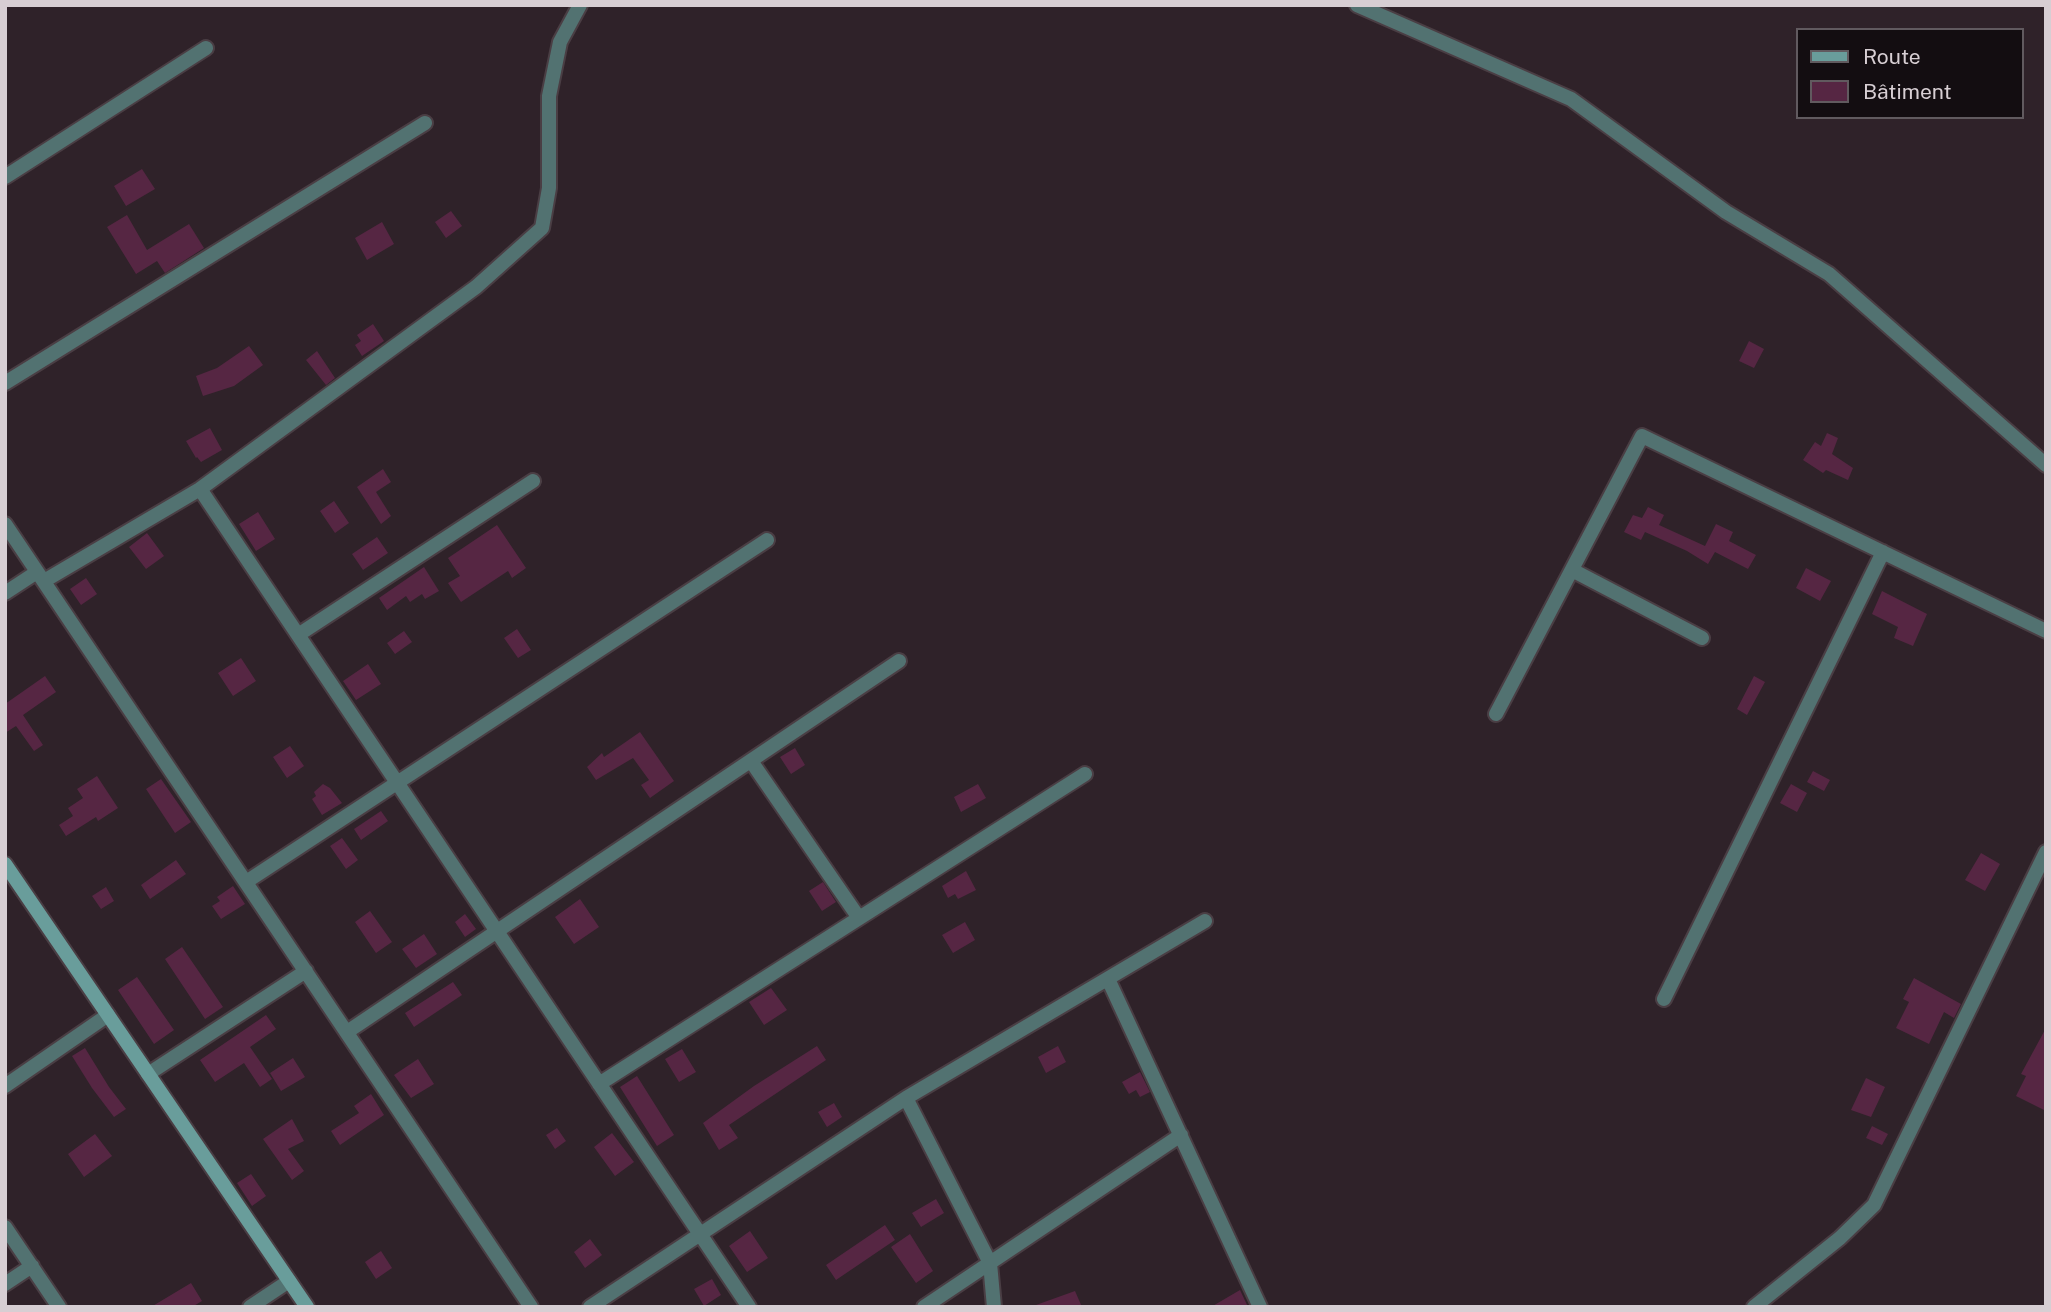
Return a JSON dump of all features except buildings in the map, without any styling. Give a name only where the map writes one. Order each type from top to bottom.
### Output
[{"type":"main road","points":[[6,868],[306,1307]]},
{"type":"street","points":[[5,593],[41,577],[200,489],[476,287],[542,228],[550,188],[549,96],[561,42],[580,5]]},
{"type":"street","points":[[1357,5],[1571,99],[1726,212],[1829,274],[2046,465]]},
{"type":"street","points":[[5,177],[206,48]]},
{"type":"street","points":[[5,383],[425,122]]},
{"type":"street","points":[[1496,715],[1642,436],[2046,631]]},
{"type":"street","points":[[298,635],[533,481]]},
{"type":"street","points":[[200,489],[749,1307]]},
{"type":"street","points":[[5,524],[531,1307]]},
{"type":"street","points":[[246,882],[767,540]]},
{"type":"street","points":[[1664,999],[1883,552]]},
{"type":"street","points":[[1572,570],[1702,638]]},
{"type":"street","points":[[347,1032],[899,661]]},
{"type":"street","points":[[751,761],[859,918]]},
{"type":"street","points":[[599,1084],[1085,774]]},
{"type":"street","points":[[1754,1307],[1840,1238],[1874,1205],[2046,852]]},
{"type":"street","points":[[590,1307],[906,1098],[1205,921]]},
{"type":"street","points":[[148,1074],[306,971]]},
{"type":"street","points":[[1108,979],[1260,1307]]},
{"type":"street","points":[[5,1086],[108,1015]]},
{"type":"street","points":[[906,1098],[990,1263],[994,1307]]},
{"type":"street","points":[[924,1307],[1181,1135]]},
{"type":"street","points":[[5,1227],[59,1307]]},
{"type":"street","points":[[5,1284],[32,1266]]},
{"type":"street","points":[[250,1307],[289,1281]]}]
